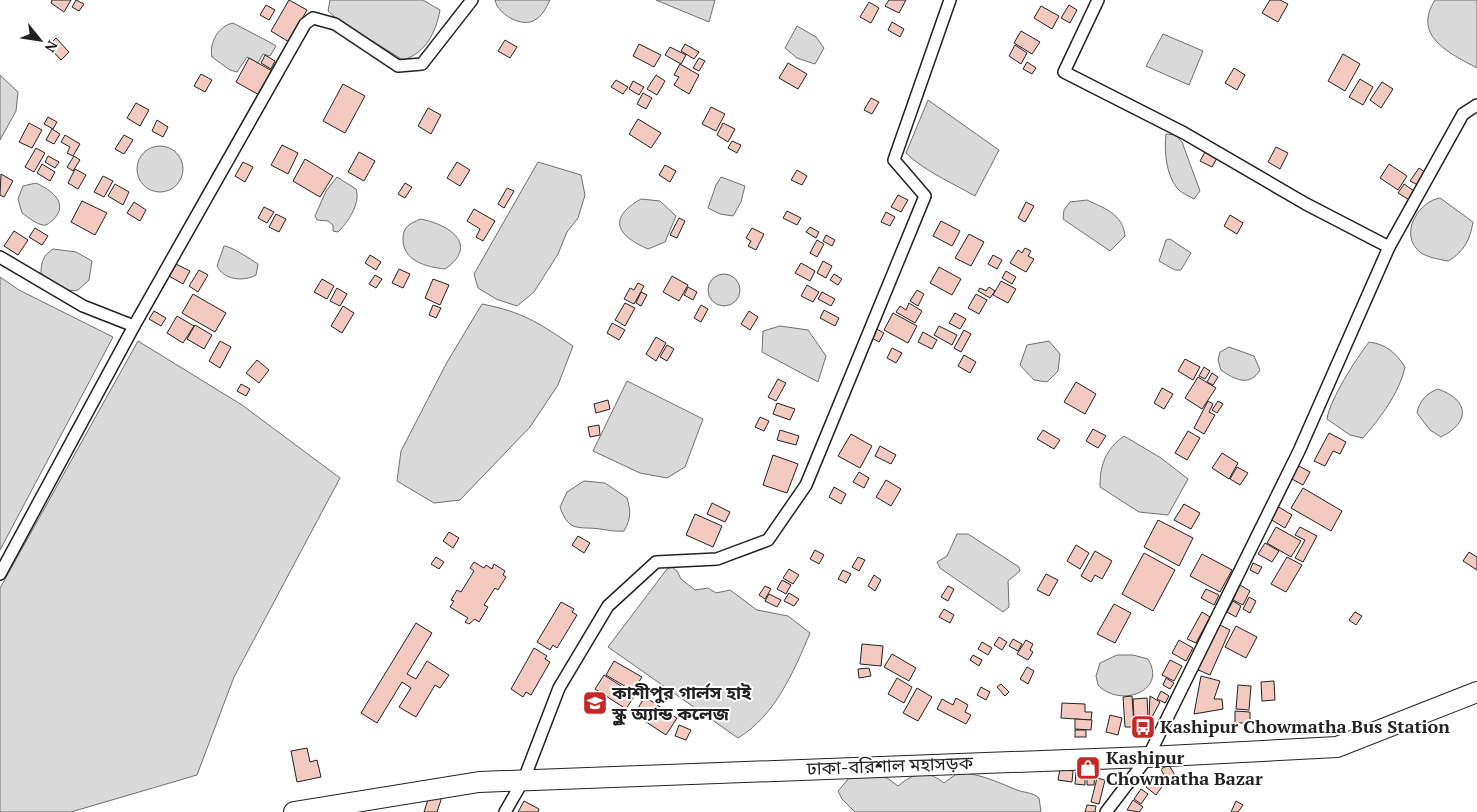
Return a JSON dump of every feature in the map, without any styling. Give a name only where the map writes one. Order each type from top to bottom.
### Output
[{"type":"highway","name":"ঢাকা-বরিশাল মহাসড়ক","points":[[294,812],[479,782],[524,779],[1148,757],[1337,747],[1477,692]]},
{"type":"street","points":[[0,574],[134,326],[305,24],[312,18],[335,24],[398,66],[422,64],[472,0]]},
{"type":"street","points":[[505,812],[524,779],[559,688],[608,606],[656,562],[717,559],[768,540],[806,485],[926,196],[894,160],[950,0]]},
{"type":"street","points":[[1098,0],[1064,72],[1184,133],[1306,204],[1389,247]]},
{"type":"street","points":[[1106,812],[1148,757],[1299,451],[1389,247],[1463,114],[1477,105]]},
{"type":"street","points":[[0,257],[83,306],[134,326]]},
{"type":"shaded area","points":[[330,0],[423,0],[440,10],[436,26],[429,41],[418,52],[403,60],[337,19],[328,11]]},
{"type":"shaded area","points":[[495,0],[550,0],[539,17],[533,21],[522,22],[504,14]]},
{"type":"shaded area","points":[[656,0],[715,0],[709,22]]},
{"type":"shaded area","points":[[1435,0],[1477,0],[1477,68],[1445,49],[1431,33],[1428,24],[1429,13]]},
{"type":"shaded area","points":[[233,23],[276,46],[270,56],[263,54],[258,63],[247,57],[237,72],[230,70],[212,57],[213,41],[219,31]]},
{"type":"shaded area","points":[[797,26],[816,37],[824,48],[815,64],[797,58],[785,48]]},
{"type":"shaded area","points":[[1163,34],[1203,51],[1189,85],[1146,66]]},
{"type":"shaded area","points":[[0,75],[18,92],[16,111],[0,140]]},
{"type":"shaded area","points":[[928,100],[999,150],[975,196],[929,171],[906,153]]},
{"type":"shaded area","points":[[1166,134],[1176,135],[1182,142],[1200,191],[1194,199],[1179,190],[1170,176],[1165,148]]},
{"type":"shaded area","points":[[160,146],[173,150],[179,156],[183,169],[179,182],[173,188],[160,192],[147,188],[141,182],[137,169],[141,156],[147,150]]},
{"type":"shaded area","points":[[538,162],[581,175],[585,195],[578,218],[567,232],[558,254],[534,292],[517,306],[496,299],[478,288],[474,274]]},
{"type":"shaded area","points":[[337,177],[356,189],[357,194],[353,212],[338,232],[333,231],[333,225],[328,221],[317,220],[315,216],[326,191]]},
{"type":"shaded area","points":[[721,177],[745,186],[741,202],[733,216],[720,214],[708,208],[716,185]]},
{"type":"shaded area","points":[[36,183],[52,193],[59,203],[58,214],[46,225],[32,220],[22,213],[18,199],[23,186]]},
{"type":"shaded area","points":[[1440,198],[1473,222],[1465,245],[1458,254],[1448,261],[1422,254],[1412,241],[1412,225],[1415,217],[1426,205]]},
{"type":"shaded area","points":[[641,199],[660,201],[676,216],[665,242],[648,249],[629,239],[620,227],[623,213]]},
{"type":"shaded area","points":[[1087,200],[1112,213],[1121,222],[1125,236],[1110,251],[1063,219],[1064,210],[1070,202]]},
{"type":"shaded area","points":[[420,219],[450,231],[460,244],[460,252],[455,260],[445,269],[430,267],[417,262],[411,258],[404,247],[404,231],[410,224]]},
{"type":"shaded area","points":[[1170,239],[1191,253],[1181,270],[1175,270],[1159,261],[1166,240]]},
{"type":"shaded area","points":[[224,246],[236,250],[258,264],[256,275],[240,279],[229,277],[220,271],[217,266]]},
{"type":"shaded area","points":[[53,249],[76,252],[92,261],[89,280],[78,290],[63,288],[53,283],[41,273],[44,259]]},
{"type":"shaded area","points":[[724,274],[736,278],[740,290],[736,302],[724,306],[712,302],[708,290],[712,278]]},
{"type":"shaded area","points":[[0,277],[19,290],[113,337],[0,550]]},
{"type":"shaded area","points":[[482,304],[530,319],[573,346],[558,385],[530,427],[460,500],[434,503],[397,481],[401,451],[446,364]]},
{"type":"shaded area","points":[[780,326],[808,330],[826,356],[818,382],[762,352],[763,331]]},
{"type":"shaded area","points":[[138,341],[242,405],[340,478],[234,677],[197,775],[71,812],[0,812],[0,588]]},
{"type":"shaded area","points":[[1049,341],[1060,354],[1058,371],[1047,382],[1034,380],[1020,365],[1027,345]]},
{"type":"shaded area","points":[[1369,342],[1390,350],[1405,367],[1394,396],[1363,438],[1350,435],[1327,419],[1338,390]]},
{"type":"shaded area","points":[[1229,347],[1254,356],[1260,370],[1252,379],[1237,379],[1221,370],[1218,360],[1220,352]]},
{"type":"shaded area","points":[[627,381],[703,419],[685,467],[667,478],[640,473],[593,451]]},
{"type":"shaded area","points":[[1438,389],[1456,399],[1462,412],[1458,425],[1441,437],[1430,430],[1417,413],[1424,398]]},
{"type":"shaded area","points":[[1124,436],[1161,458],[1188,479],[1168,515],[1139,512],[1100,487],[1101,472],[1105,458],[1112,447]]},
{"type":"shaded area","points":[[584,481],[605,483],[627,498],[630,515],[624,531],[580,528],[571,525],[567,521],[560,507],[567,492]]},
{"type":"shaded area","points":[[957,534],[968,534],[1019,567],[1020,571],[1008,581],[1009,607],[1003,612],[940,568],[937,562],[947,556]]},
{"type":"shaded area","points":[[672,567],[677,571],[681,579],[695,590],[708,588],[716,593],[730,590],[757,610],[788,616],[810,633],[790,677],[773,705],[763,718],[738,738],[608,647],[667,569]]},
{"type":"shaded area","points":[[1117,655],[1133,655],[1148,659],[1152,671],[1152,680],[1147,688],[1128,696],[1107,692],[1098,685],[1096,676],[1100,663]]},
{"type":"shaded area","points":[[861,771],[887,778],[898,786],[915,775],[921,774],[932,776],[944,783],[959,772],[975,775],[1036,796],[1039,798],[1041,812],[855,812],[842,799],[838,791],[849,778]]},
{"type":"building","points":[[52,0],[71,0],[64,12],[51,3]]},
{"type":"building","points":[[76,0],[84,4],[79,11],[72,7]]},
{"type":"building","points":[[289,0],[307,10],[289,42],[271,31]]},
{"type":"building","points":[[889,0],[906,0],[899,13],[885,6]]},
{"type":"building","points":[[1270,0],[1280,0],[1288,4],[1278,22],[1262,13]]},
{"type":"building","points":[[869,2],[879,8],[871,23],[860,17]]},
{"type":"building","points":[[266,5],[275,10],[269,20],[260,15]]},
{"type":"building","points":[[1069,5],[1077,10],[1070,23],[1061,18]]},
{"type":"building","points":[[1041,6],[1059,16],[1052,29],[1034,18]]},
{"type":"building","points":[[892,22],[904,29],[900,37],[888,30]]},
{"type":"building","points":[[1021,31],[1040,42],[1032,54],[1014,43]]},
{"type":"building","points":[[56,38],[69,52],[61,60],[48,46]]},
{"type":"building","points":[[505,40],[517,47],[510,58],[498,51]]},
{"type":"building","points":[[639,44],[661,55],[654,67],[633,56]]},
{"type":"building","points":[[685,44],[699,52],[694,59],[681,51]]},
{"type":"building","points":[[1015,45],[1027,53],[1021,64],[1009,56]]},
{"type":"building","points":[[670,47],[686,55],[681,64],[665,55]]},
{"type":"building","points":[[1343,54],[1360,64],[1345,91],[1328,81]]},
{"type":"building","points":[[265,55],[275,61],[271,69],[261,63]]},
{"type":"building","points":[[249,58],[274,72],[261,96],[236,82]]},
{"type":"building","points":[[699,58],[705,61],[699,71],[693,68]]},
{"type":"building","points":[[1027,62],[1036,68],[1032,74],[1023,69]]},
{"type":"building","points":[[788,63],[807,74],[798,89],[779,78]]},
{"type":"building","points":[[680,64],[699,75],[689,94],[674,85],[679,77],[674,75]]},
{"type":"building","points":[[1234,68],[1245,75],[1237,90],[1225,83]]},
{"type":"building","points":[[201,74],[212,80],[205,92],[194,86]]},
{"type":"building","points":[[656,75],[665,81],[657,95],[647,89]]},
{"type":"building","points":[[1360,79],[1373,87],[1363,105],[1349,97]]},
{"type":"building","points":[[616,80],[628,87],[623,94],[611,87]]},
{"type":"building","points":[[633,81],[644,87],[639,95],[629,89]]},
{"type":"building","points":[[1382,82],[1393,89],[1381,108],[1370,100]]},
{"type":"building","points":[[343,84],[365,96],[345,133],[323,121]]},
{"type":"building","points":[[643,93],[652,98],[646,109],[637,104]]},
{"type":"building","points":[[871,98],[879,102],[872,114],[864,110]]},
{"type":"building","points":[[136,103],[149,110],[140,126],[127,118]]},
{"type":"building","points":[[711,107],[725,114],[716,131],[702,124]]},
{"type":"building","points":[[428,108],[441,115],[431,134],[418,126]]},
{"type":"building","points":[[48,117],[57,122],[53,129],[44,124]]},
{"type":"building","points":[[638,119],[661,133],[651,148],[629,134]]},
{"type":"building","points":[[157,120],[168,127],[163,137],[152,131]]},
{"type":"building","points":[[29,123],[42,130],[32,148],[19,142]]},
{"type":"building","points":[[723,123],[735,129],[728,142],[717,135]]},
{"type":"building","points":[[52,129],[60,134],[54,144],[46,140]]},
{"type":"building","points":[[65,135],[80,144],[73,156],[67,153],[70,147],[61,142]]},
{"type":"building","points":[[124,135],[133,140],[124,154],[115,149]]},
{"type":"building","points":[[732,141],[741,145],[737,153],[728,148]]},
{"type":"building","points":[[282,145],[298,153],[288,174],[271,165]]},
{"type":"building","points":[[1276,147],[1288,153],[1280,169],[1268,162]]},
{"type":"building","points":[[36,148],[45,153],[34,172],[25,167]]},
{"type":"building","points":[[359,152],[375,161],[364,181],[348,172]]},
{"type":"building","points":[[1205,152],[1217,158],[1212,167],[1200,161]]},
{"type":"building","points":[[48,156],[59,162],[55,168],[45,162]]},
{"type":"building","points":[[74,156],[80,160],[73,171],[67,167]]},
{"type":"building","points":[[305,159],[333,176],[320,197],[293,181]]},
{"type":"building","points":[[243,162],[253,167],[245,182],[235,176]]},
{"type":"building","points":[[457,162],[470,170],[460,186],[447,178]]},
{"type":"building","points":[[42,164],[55,172],[50,181],[37,173]]},
{"type":"building","points":[[1389,164],[1407,176],[1398,190],[1380,178]]},
{"type":"building","points":[[665,165],[676,171],[670,182],[659,175]]},
{"type":"building","points":[[1419,168],[1426,173],[1418,185],[1410,181]]},
{"type":"building","points":[[75,169],[86,175],[78,189],[68,183]]},
{"type":"building","points":[[797,170],[807,176],[802,185],[791,180]]},
{"type":"building","points":[[1,174],[13,181],[4,197],[0,195]]},
{"type":"building","points":[[103,176],[113,181],[104,197],[94,192]]},
{"type":"building","points":[[405,183],[412,187],[405,198],[398,194]]},
{"type":"building","points":[[115,184],[129,192],[123,205],[108,196]]},
{"type":"building","points":[[1404,184],[1417,193],[1411,201],[1398,193]]},
{"type":"building","points":[[507,188],[514,191],[504,208],[498,204]]},
{"type":"building","points":[[898,195],[908,200],[901,212],[891,207]]},
{"type":"building","points":[[82,201],[107,213],[95,235],[71,222]]},
{"type":"building","points":[[134,202],[146,210],[140,221],[127,213]]},
{"type":"building","points":[[1026,202],[1034,206],[1025,222],[1018,218]]},
{"type":"building","points":[[264,207],[274,212],[267,223],[258,218]]},
{"type":"building","points":[[474,209],[495,221],[483,241],[476,237],[480,229],[467,221]]},
{"type":"building","points":[[787,211],[801,218],[797,225],[783,218]]},
{"type":"building","points":[[886,212],[895,217],[890,226],[881,222]]},
{"type":"building","points":[[276,214],[286,219],[279,232],[269,227]]},
{"type":"building","points":[[1230,215],[1243,223],[1237,234],[1224,226]]},
{"type":"building","points":[[679,218],[685,221],[677,238],[670,235]]},
{"type":"building","points":[[941,221],[960,231],[952,246],[933,236]]},
{"type":"building","points":[[810,227],[819,232],[816,238],[806,232]]},
{"type":"building","points":[[35,228],[48,236],[42,245],[29,237]]},
{"type":"building","points":[[752,228],[764,234],[756,250],[748,246],[751,241],[746,238]]},
{"type":"building","points":[[14,231],[28,240],[18,255],[4,246]]},
{"type":"building","points":[[969,234],[984,242],[971,266],[955,258]]},
{"type":"building","points":[[826,235],[835,240],[832,246],[823,241]]},
{"type":"building","points":[[817,240],[824,244],[817,257],[810,253]]},
{"type":"building","points":[[1025,248],[1031,251],[1028,256],[1034,259],[1026,272],[1010,263],[1018,250],[1022,253]]},
{"type":"building","points":[[370,255],[381,262],[376,270],[365,263]]},
{"type":"building","points":[[993,255],[1002,260],[997,269],[988,264]]},
{"type":"building","points":[[823,261],[832,266],[826,278],[817,273]]},
{"type":"building","points":[[801,263],[815,271],[810,281],[795,273]]},
{"type":"building","points":[[176,264],[190,271],[183,284],[169,276]]},
{"type":"building","points":[[939,267],[961,279],[952,295],[930,283]]},
{"type":"building","points":[[399,269],[410,274],[403,288],[392,283]]},
{"type":"building","points":[[199,270],[208,275],[198,292],[189,286]]},
{"type":"building","points":[[1006,271],[1016,277],[1012,284],[1002,278]]},
{"type":"building","points":[[834,274],[842,279],[838,285],[830,280]]},
{"type":"building","points":[[375,275],[382,279],[376,288],[369,284]]},
{"type":"building","points":[[672,276],[688,285],[679,301],[663,292]]},
{"type":"building","points":[[322,279],[334,286],[327,299],[314,292]]},
{"type":"building","points":[[433,279],[449,285],[440,305],[425,298]]},
{"type":"building","points":[[1001,281],[1016,289],[1008,303],[993,295]]},
{"type":"building","points":[[638,283],[644,286],[634,304],[624,299],[630,288],[634,290]]},
{"type":"building","points":[[807,285],[819,292],[813,302],[801,296]]},
{"type":"building","points":[[688,287],[697,292],[693,300],[684,295]]},
{"type":"building","points":[[989,287],[995,291],[990,298],[978,291],[980,288],[986,291]]},
{"type":"building","points":[[337,288],[347,294],[340,306],[330,301]]},
{"type":"building","points":[[917,290],[924,294],[918,306],[910,301]]},
{"type":"building","points":[[641,292],[647,295],[641,306],[636,303]]},
{"type":"building","points":[[822,292],[835,299],[831,306],[818,299]]},
{"type":"building","points":[[193,294],[226,313],[215,332],[182,313]]},
{"type":"building","points":[[976,294],[987,300],[979,314],[968,308]]},
{"type":"building","points":[[625,303],[635,308],[625,326],[615,320]]},
{"type":"building","points":[[909,303],[922,311],[915,323],[896,312],[900,306],[906,310]]},
{"type":"building","points":[[433,305],[441,308],[436,318],[429,315]]},
{"type":"building","points":[[701,305],[708,309],[701,322],[694,318]]},
{"type":"building","points":[[343,306],[354,313],[342,333],[331,326]]},
{"type":"building","points":[[824,310],[839,318],[835,326],[820,318]]},
{"type":"building","points":[[154,311],[166,318],[161,326],[149,319]]},
{"type":"building","points":[[749,311],[758,317],[750,330],[741,324]]},
{"type":"building","points":[[893,313],[917,326],[908,343],[884,330]]},
{"type":"building","points":[[955,313],[966,319],[960,329],[949,323]]},
{"type":"building","points":[[177,316],[194,326],[183,343],[167,333]]},
{"type":"building","points":[[612,323],[625,330],[619,340],[607,333]]},
{"type":"building","points":[[195,325],[212,335],[204,349],[187,339]]},
{"type":"building","points":[[939,326],[957,335],[952,345],[934,335]]},
{"type":"building","points":[[875,328],[884,333],[879,342],[870,337]]},
{"type":"building","points":[[964,330],[971,334],[961,352],[954,348]]},
{"type":"building","points":[[923,332],[937,340],[932,349],[918,342]]},
{"type":"building","points":[[656,337],[666,343],[656,361],[646,354]]},
{"type":"building","points":[[220,341],[231,347],[220,368],[209,361]]},
{"type":"building","points":[[667,345],[674,349],[667,361],[660,357]]},
{"type":"building","points":[[892,348],[902,353],[896,363],[887,358]]},
{"type":"building","points":[[964,355],[976,362],[970,373],[958,366]]},
{"type":"building","points":[[1185,359],[1200,367],[1193,380],[1178,371]]},
{"type":"building","points":[[257,360],[269,370],[259,383],[246,373]]},
{"type":"building","points":[[1204,367],[1210,371],[1205,379],[1199,376]]},
{"type":"building","points":[[1212,373],[1218,377],[1213,385],[1207,382]]},
{"type":"building","points":[[1198,377],[1216,388],[1202,409],[1185,398]]},
{"type":"building","points":[[778,379],[786,383],[776,401],[768,397]]},
{"type":"building","points":[[1076,382],[1096,394],[1085,414],[1064,402]]},
{"type":"building","points":[[241,384],[250,389],[246,396],[237,391]]},
{"type":"building","points":[[1162,388],[1173,394],[1164,409],[1154,403]]},
{"type":"building","points":[[608,400],[610,409],[596,413],[594,404]]},
{"type":"building","points":[[1208,401],[1213,404],[1209,412],[1215,415],[1204,434],[1194,428]]},
{"type":"building","points":[[1218,401],[1223,404],[1217,413],[1212,410]]},
{"type":"building","points":[[777,403],[795,409],[790,420],[773,414]]},
{"type":"building","points":[[760,417],[769,421],[764,431],[755,427]]},
{"type":"building","points":[[599,425],[600,435],[590,437],[588,427]]},
{"type":"building","points":[[1093,429],[1106,436],[1098,448],[1086,441]]},
{"type":"building","points":[[780,430],[799,436],[796,445],[777,440]]},
{"type":"building","points":[[1043,430],[1060,440],[1054,449],[1037,439]]},
{"type":"building","points":[[1188,431],[1200,438],[1187,460],[1175,453]]},
{"type":"building","points":[[1329,433],[1346,442],[1340,454],[1333,451],[1325,466],[1314,461]]},
{"type":"building","points":[[851,434],[872,446],[860,468],[838,456]]},
{"type":"building","points":[[880,446],[896,455],[891,464],[875,456]]},
{"type":"building","points":[[1222,453],[1238,463],[1229,479],[1212,468]]},
{"type":"building","points":[[773,455],[798,464],[787,493],[763,485]]},
{"type":"building","points":[[1297,465],[1310,472],[1303,485],[1290,478]]},
{"type":"building","points":[[1237,467],[1248,473],[1240,485],[1230,479]]},
{"type":"building","points":[[859,472],[869,478],[864,488],[853,482]]},
{"type":"building","points":[[886,480],[901,489],[891,506],[876,497]]},
{"type":"building","points":[[834,487],[846,494],[841,504],[829,497]]},
{"type":"building","points":[[1303,488],[1342,511],[1331,531],[1291,508]]},
{"type":"building","points":[[712,503],[730,512],[725,522],[707,514]]},
{"type":"building","points":[[1184,504],[1200,513],[1191,529],[1174,520]]},
{"type":"building","points":[[1277,506],[1292,515],[1285,528],[1270,519]]},
{"type":"building","points":[[695,514],[722,526],[713,547],[686,535]]},
{"type":"building","points":[[1158,520],[1193,538],[1179,566],[1144,547]]},
{"type":"building","points":[[1276,527],[1301,541],[1291,557],[1267,543]]},
{"type":"building","points":[[1300,527],[1317,536],[1303,562],[1295,558],[1305,540],[1295,535]]},
{"type":"building","points":[[449,532],[459,538],[453,548],[443,541]]},
{"type":"building","points":[[578,536],[590,543],[584,553],[572,545]]},
{"type":"building","points":[[1265,543],[1279,551],[1272,562],[1258,554]]},
{"type":"building","points":[[1076,545],[1089,553],[1080,569],[1067,561]]},
{"type":"building","points":[[815,550],[824,555],[819,564],[810,559]]},
{"type":"building","points":[[1095,551],[1112,561],[1102,579],[1095,575],[1091,582],[1081,576]]},
{"type":"building","points":[[1469,552],[1477,557],[1477,570],[1463,561]]},
{"type":"building","points":[[1144,553],[1175,570],[1153,611],[1122,594]]},
{"type":"building","points":[[1202,554],[1232,570],[1220,592],[1190,576]]},
{"type":"building","points":[[436,557],[444,562],[439,569],[431,564]]},
{"type":"building","points":[[858,557],[865,560],[859,571],[852,567]]},
{"type":"building","points":[[1287,557],[1302,565],[1286,592],[1271,584]]},
{"type":"building","points":[[474,562],[484,568],[486,565],[492,569],[494,564],[505,571],[503,575],[506,577],[498,590],[495,588],[484,605],[488,607],[479,622],[475,619],[469,624],[465,622],[468,618],[450,607],[454,601],[451,600],[457,590],[461,592],[474,571],[470,568]]},
{"type":"building","points":[[1253,563],[1262,567],[1258,574],[1250,570]]},
{"type":"building","points":[[789,569],[799,575],[793,584],[783,578]]},
{"type":"building","points":[[843,570],[851,574],[846,583],[838,579]]},
{"type":"building","points":[[1046,574],[1058,580],[1049,596],[1037,590]]},
{"type":"building","points":[[874,575],[881,580],[875,591],[868,586]]},
{"type":"building","points":[[782,580],[791,585],[786,594],[777,589]]},
{"type":"building","points":[[1240,585],[1250,591],[1243,605],[1233,600]]},
{"type":"building","points":[[765,586],[771,589],[765,599],[759,595]]},
{"type":"building","points":[[948,586],[954,589],[948,601],[941,597]]},
{"type":"building","points":[[1206,589],[1219,595],[1214,605],[1201,598]]},
{"type":"building","points":[[789,593],[799,599],[794,606],[784,601]]},
{"type":"building","points":[[769,594],[781,600],[777,607],[765,601]]},
{"type":"building","points":[[1249,597],[1256,601],[1250,613],[1243,609]]},
{"type":"building","points":[[1233,601],[1241,606],[1236,617],[1227,612]]},
{"type":"building","points":[[561,602],[574,609],[572,612],[577,615],[557,648],[553,645],[550,650],[537,642]]},
{"type":"building","points":[[1114,604],[1131,613],[1115,643],[1097,634]]},
{"type":"building","points":[[944,609],[954,615],[950,623],[939,617]]},
{"type":"building","points":[[1202,612],[1210,617],[1196,643],[1187,639]]},
{"type":"building","points":[[1355,612],[1362,616],[1356,625],[1349,620]]},
{"type":"building","points":[[416,623],[432,633],[407,674],[416,679],[427,661],[449,675],[440,688],[435,685],[416,717],[399,707],[411,688],[402,682],[377,723],[361,713]]},
{"type":"building","points":[[1218,624],[1230,630],[1210,675],[1196,669]]},
{"type":"building","points":[[1236,626],[1257,637],[1246,658],[1225,647]]},
{"type":"building","points":[[999,637],[1007,642],[1002,650],[994,645]]},
{"type":"building","points":[[1013,639],[1022,644],[1018,651],[1009,646]]},
{"type":"building","points":[[1026,640],[1033,644],[1030,650],[1033,652],[1028,660],[1017,654]]},
{"type":"building","points":[[1179,640],[1193,648],[1186,661],[1172,653]]},
{"type":"building","points":[[982,642],[992,648],[988,655],[978,649]]},
{"type":"building","points":[[862,644],[883,646],[881,666],[860,664]]},
{"type":"building","points":[[534,648],[547,656],[545,659],[550,662],[531,695],[526,692],[523,697],[511,689]]},
{"type":"building","points":[[892,654],[916,668],[909,681],[884,667]]},
{"type":"building","points":[[973,655],[982,660],[979,666],[970,660]]},
{"type":"building","points":[[1170,660],[1182,666],[1174,681],[1162,675]]},
{"type":"building","points":[[614,661],[642,677],[633,691],[606,675]]},
{"type":"building","points":[[1027,667],[1034,671],[1028,684],[1020,679]]},
{"type":"building","points":[[869,668],[871,676],[859,678],[858,669]]},
{"type":"building","points":[[604,675],[635,695],[626,709],[595,689]]},
{"type":"building","points":[[1201,676],[1220,681],[1214,699],[1222,699],[1223,709],[1194,714]]},
{"type":"building","points":[[897,678],[912,687],[904,703],[888,694]]},
{"type":"building","points":[[1166,678],[1174,683],[1170,689],[1163,685]]},
{"type":"building","points":[[1274,681],[1275,700],[1262,701],[1261,682]]},
{"type":"building","points":[[1001,684],[1009,692],[1005,696],[997,687]]},
{"type":"building","points":[[1238,685],[1251,686],[1249,710],[1236,709]]},
{"type":"building","points":[[981,687],[990,692],[986,700],[977,695]]},
{"type":"building","points":[[917,688],[932,697],[918,721],[903,713]]},
{"type":"building","points":[[1161,691],[1169,696],[1165,703],[1157,699]]},
{"type":"building","points":[[1132,696],[1134,727],[1125,727],[1123,697]]},
{"type":"building","points":[[1150,696],[1160,702],[1151,719],[1149,718]]},
{"type":"building","points":[[645,697],[677,718],[666,735],[634,714]]},
{"type":"building","points":[[956,698],[968,705],[965,712],[971,715],[966,724],[937,709],[942,699],[953,705]]},
{"type":"building","points":[[1147,698],[1148,717],[1134,718],[1133,699]]},
{"type":"building","points":[[1062,703],[1085,704],[1085,712],[1092,712],[1091,720],[1061,718]]},
{"type":"building","points":[[1235,711],[1250,712],[1250,723],[1235,723]]},
{"type":"building","points":[[1110,715],[1122,718],[1118,735],[1106,732]]},
{"type":"building","points":[[1075,719],[1092,720],[1091,730],[1075,729]]},
{"type":"building","points":[[679,725],[691,730],[686,740],[675,736]]},
{"type":"building","points":[[1075,730],[1086,730],[1086,737],[1075,737]]},
{"type":"building","points":[[307,748],[310,762],[317,760],[321,777],[297,782],[291,751]]},
{"type":"building","points":[[1169,765],[1176,777],[1167,782],[1161,769]]},
{"type":"building","points":[[1060,769],[1073,771],[1072,782],[1058,780]]},
{"type":"building","points":[[1076,772],[1085,772],[1085,785],[1075,784]]},
{"type":"building","points":[[1087,772],[1095,772],[1094,785],[1087,785]]},
{"type":"building","points":[[1154,776],[1164,784],[1156,795],[1146,787]]},
{"type":"building","points":[[1097,778],[1105,780],[1099,804],[1091,802]]},
{"type":"building","points":[[1141,789],[1148,794],[1141,804],[1134,799]]},
{"type":"building","points":[[431,790],[443,794],[437,812],[424,812]]},
{"type":"building","points":[[1133,800],[1143,807],[1139,812],[1127,810]]},
{"type":"building","points":[[524,801],[539,809],[538,812],[518,812]]},
{"type":"building","points":[[1236,801],[1243,805],[1238,812],[1231,812]]},
{"type":"building","points":[[1087,805],[1096,806],[1095,812],[1085,812]]},
{"type":"place","name":"কাশীপুর গার্লস হাই স্কুল অ্যান্ড কলেজ","points":[[595,703]]},
{"type":"place","name":"Kashipur Chowmatha Bus Station","points":[[1143,727]]},
{"type":"place","name":"Kashipur Chowmatha Bazar","points":[[1088,768]]}]
